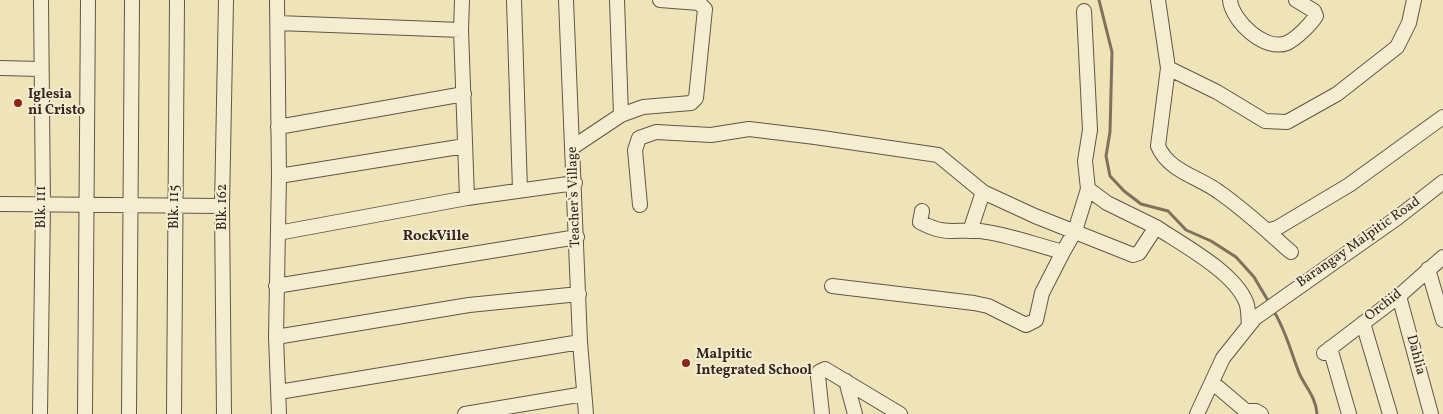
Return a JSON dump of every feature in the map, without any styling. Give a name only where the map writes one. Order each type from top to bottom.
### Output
[{"type":"street","name":"Blk. 111","points":[[40,414],[43,205],[40,69],[41,0]]},
{"type":"street","points":[[85,414],[88,0]]},
{"type":"street","points":[[129,414],[132,0]]},
{"type":"street","name":"Blk. 115","points":[[174,414],[176,0]]},
{"type":"street","name":"Blk. 162","points":[[224,414],[222,206],[226,0]]},
{"type":"street","points":[[277,0],[279,176],[276,337],[279,414]]},
{"type":"street","points":[[462,0],[461,30],[467,198]]},
{"type":"street","points":[[514,0],[520,190]]},
{"type":"street","name":"Teacher's Village","points":[[566,0],[575,183],[580,342],[586,414]]},
{"type":"street","points":[[618,0],[621,115]]},
{"type":"street","points":[[573,147],[621,115],[643,107],[691,103],[696,98],[705,9],[699,3],[660,0]]},
{"type":"street","points":[[1158,0],[1168,68],[1158,146],[1161,154],[1167,162],[1219,191],[1291,252]]},
{"type":"street","points":[[1230,0],[1236,18],[1244,27],[1256,36],[1276,44],[1287,42],[1300,33],[1316,16],[1314,11],[1296,0]]},
{"type":"street","points":[[1168,68],[1217,92],[1265,121],[1287,122],[1337,94],[1397,47],[1409,23],[1414,0]]},
{"type":"street","points":[[832,286],[988,306],[1026,325],[1036,320],[1042,293],[1062,252],[1075,231],[1088,189],[1085,161],[1090,130],[1084,11]]},
{"type":"street","points":[[278,23],[461,30]]},
{"type":"street","points":[[0,68],[40,69]]},
{"type":"street","points":[[278,128],[464,94]]},
{"type":"street","points":[[1267,231],[1277,228],[1348,185],[1443,117]]},
{"type":"street","points":[[640,204],[635,150],[639,138],[656,132],[711,135],[748,129],[815,136],[938,155],[984,192],[1035,216],[1133,255],[1139,253],[1156,227]]},
{"type":"street","points":[[279,176],[465,146]]},
{"type":"street","name":"Barangay Malpitic Road","points":[[1198,414],[1224,358],[1252,322],[1274,303],[1397,218],[1443,182]]},
{"type":"street","points":[[278,232],[467,198],[575,183]]},
{"type":"street","points":[[1088,189],[1107,203],[1156,227],[1212,265],[1228,279],[1246,302],[1252,322]]},
{"type":"street","points":[[970,232],[984,192]]},
{"type":"street","points":[[0,204],[222,206]]},
{"type":"street","points":[[922,211],[920,222],[927,226],[952,233],[981,232],[1062,252]]},
{"type":"street","points":[[276,286],[577,237]]},
{"type":"street","name":"Orchid","points":[[1349,414],[1327,350],[1434,272],[1443,257]]},
{"type":"street","points":[[1434,272],[1443,320]]},
{"type":"street","points":[[276,337],[469,305],[579,294]]},
{"type":"street","name":"Dahlia","points":[[1399,296],[1431,414]]},
{"type":"street","points":[[1364,323],[1390,414]]},
{"type":"street","points":[[279,392],[580,342]]},
{"type":"street","points":[[822,414],[819,372],[826,369],[900,414]]},
{"type":"street","points":[[846,381],[855,414]]},
{"type":"street","points":[[1213,383],[1246,411],[1256,411],[1261,414]]},
{"type":"street","points":[[465,414],[584,394]]},
{"type":"waterway","points":[[1099,0],[1112,52],[1110,132],[1106,156],[1110,176],[1124,191],[1141,204],[1168,211],[1186,230],[1211,241],[1236,257],[1254,277],[1270,304]]},
{"type":"waterway","points":[[1273,310],[1285,334],[1300,375],[1313,398],[1317,414]]},
{"type":"place","name":"Iglesia ni Cristo","points":[[18,103]]},
{"type":"place","name":"Malpitic Integrated School","points":[[686,363]]},
{"type":"district","name":"RockVille","points":[[436,237]]}]
